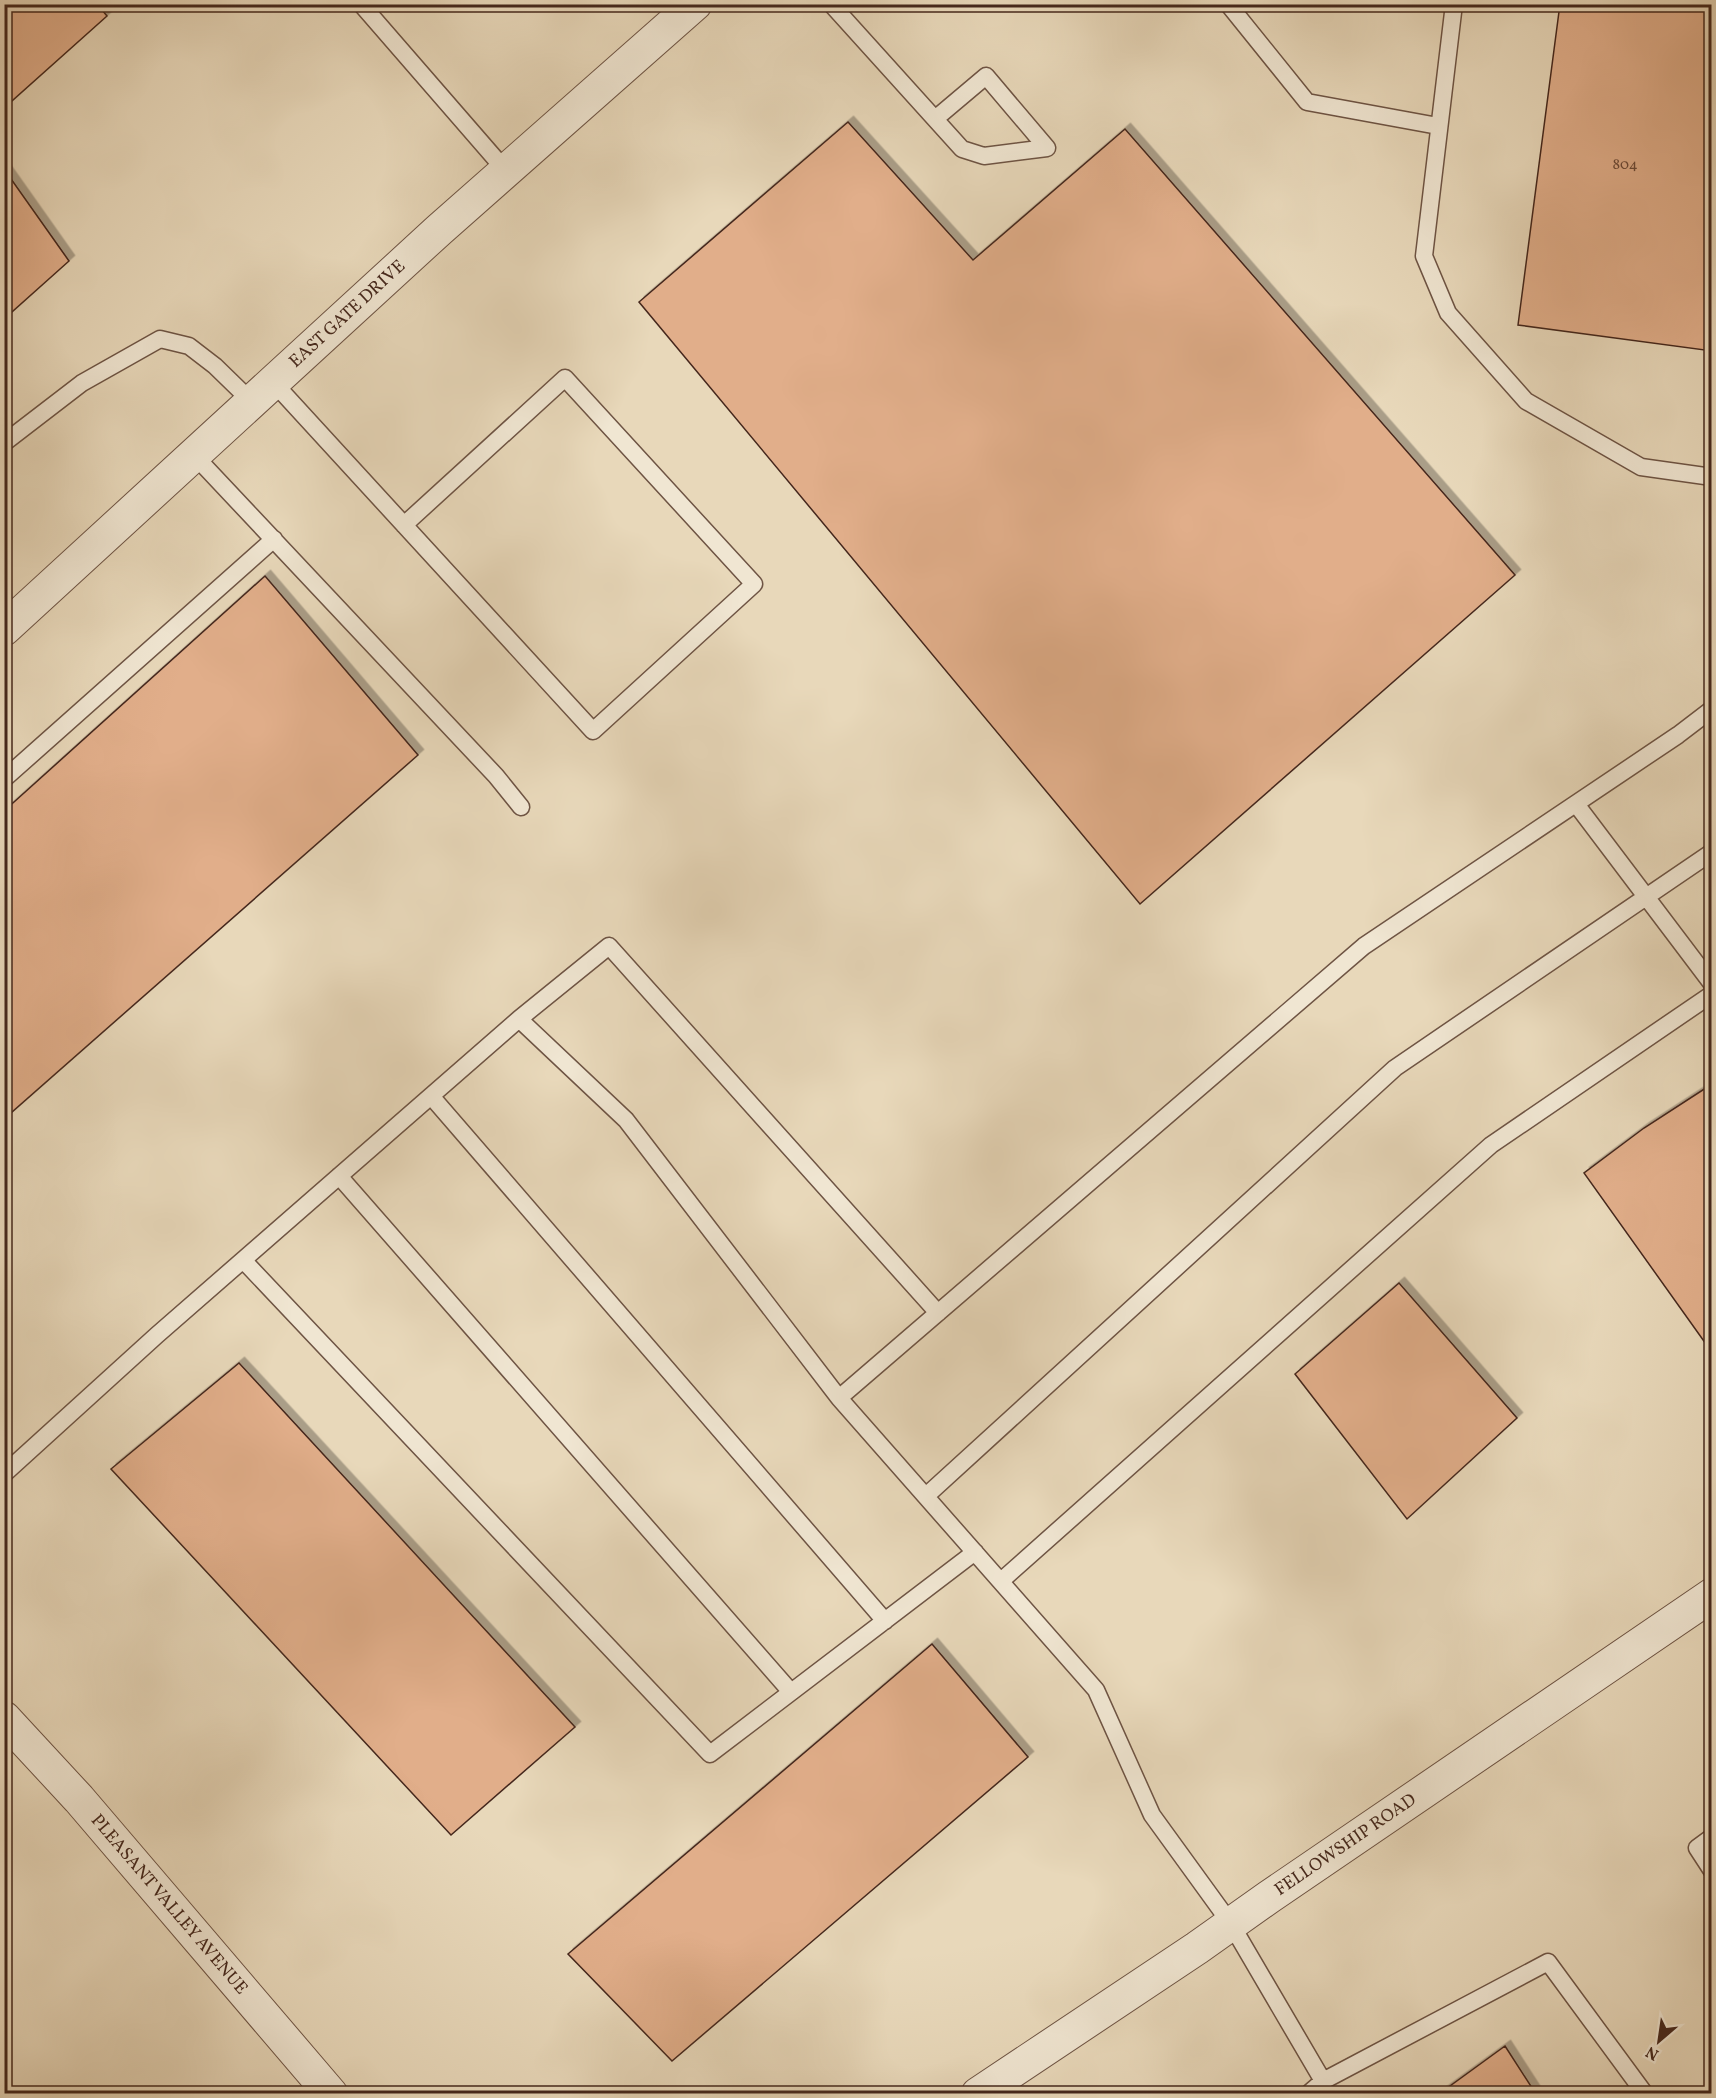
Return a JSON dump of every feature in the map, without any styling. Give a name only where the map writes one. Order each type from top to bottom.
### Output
[{"type":"street","name":"EAST GATE DRIVE","points":[[4,629],[438,230],[695,4]]},
{"type":"street","name":"FELLOWSHIP ROAD","points":[[978,2094],[1712,1595]]},
{"type":"street","name":"PLEASANT VALLEY AVENUE","points":[[4,1718],[79,1799],[331,2094]]},
{"type":"lane","points":[[361,4],[506,171]]},
{"type":"lane","points":[[831,4],[935,119],[962,148],[984,156],[1047,148],[986,76],[935,119]]},
{"type":"lane","points":[[1228,4],[1307,102],[1438,126]]},
{"type":"lane","points":[[1454,4],[1424,256],[1448,314],[1526,401],[1641,467],[1712,477]]},
{"type":"lane","points":[[4,443],[82,383],[160,339],[189,346],[215,366],[262,392],[404,525],[593,731],[754,584],[565,378],[404,525]]},
{"type":"lane","points":[[194,455],[495,776],[521,807]]},
{"type":"lane","points":[[4,779],[274,539]]},
{"type":"lane","points":[[839,1398],[1364,946],[1678,735],[1712,709]]},
{"type":"lane","points":[[1576,804],[1712,984]]},
{"type":"lane","points":[[926,1496],[1395,1068],[1712,852]]},
{"type":"lane","points":[[4,1474],[339,1176],[519,1019],[609,946],[938,1313]]},
{"type":"lane","points":[[1000,1581],[1491,1145],[1712,994]]},
{"type":"lane","points":[[519,1019],[626,1120],[839,1398],[1096,1690],[1152,1815],[1231,1924],[1323,2081]]},
{"type":"lane","points":[[431,1096],[885,1621]]},
{"type":"lane","points":[[339,1176],[791,1692]]},
{"type":"lane","points":[[243,1260],[710,1754],[975,1552]]},
{"type":"lane","points":[[1712,1837],[1697,1848],[1712,1870]]},
{"type":"lane","points":[[1308,2094],[1323,2081],[1548,1962],[1645,2094]]},
{"type":"building","points":[[4,4],[97,4],[107,16],[4,108]]},
{"type":"building","points":[[1560,4],[1712,4],[1712,351],[1518,325]]},
{"type":"building","points":[[848,122],[973,260],[1125,129],[1515,575],[1140,904],[639,302]]},
{"type":"building","points":[[4,169],[69,261],[4,319]]},
{"type":"building","points":[[265,576],[418,755],[4,1119],[4,811]]},
{"type":"building","points":[[1712,1084],[1711,1351],[1584,1173],[1644,1128]]},
{"type":"building","points":[[1399,1283],[1517,1418],[1407,1519],[1295,1374]]},
{"type":"building","points":[[239,1363],[575,1727],[451,1835],[111,1469]]},
{"type":"building","points":[[932,1644],[1028,1757],[672,2061],[568,1954]]},
{"type":"building","points":[[1505,2046],[1536,2094],[1439,2094]]}]
